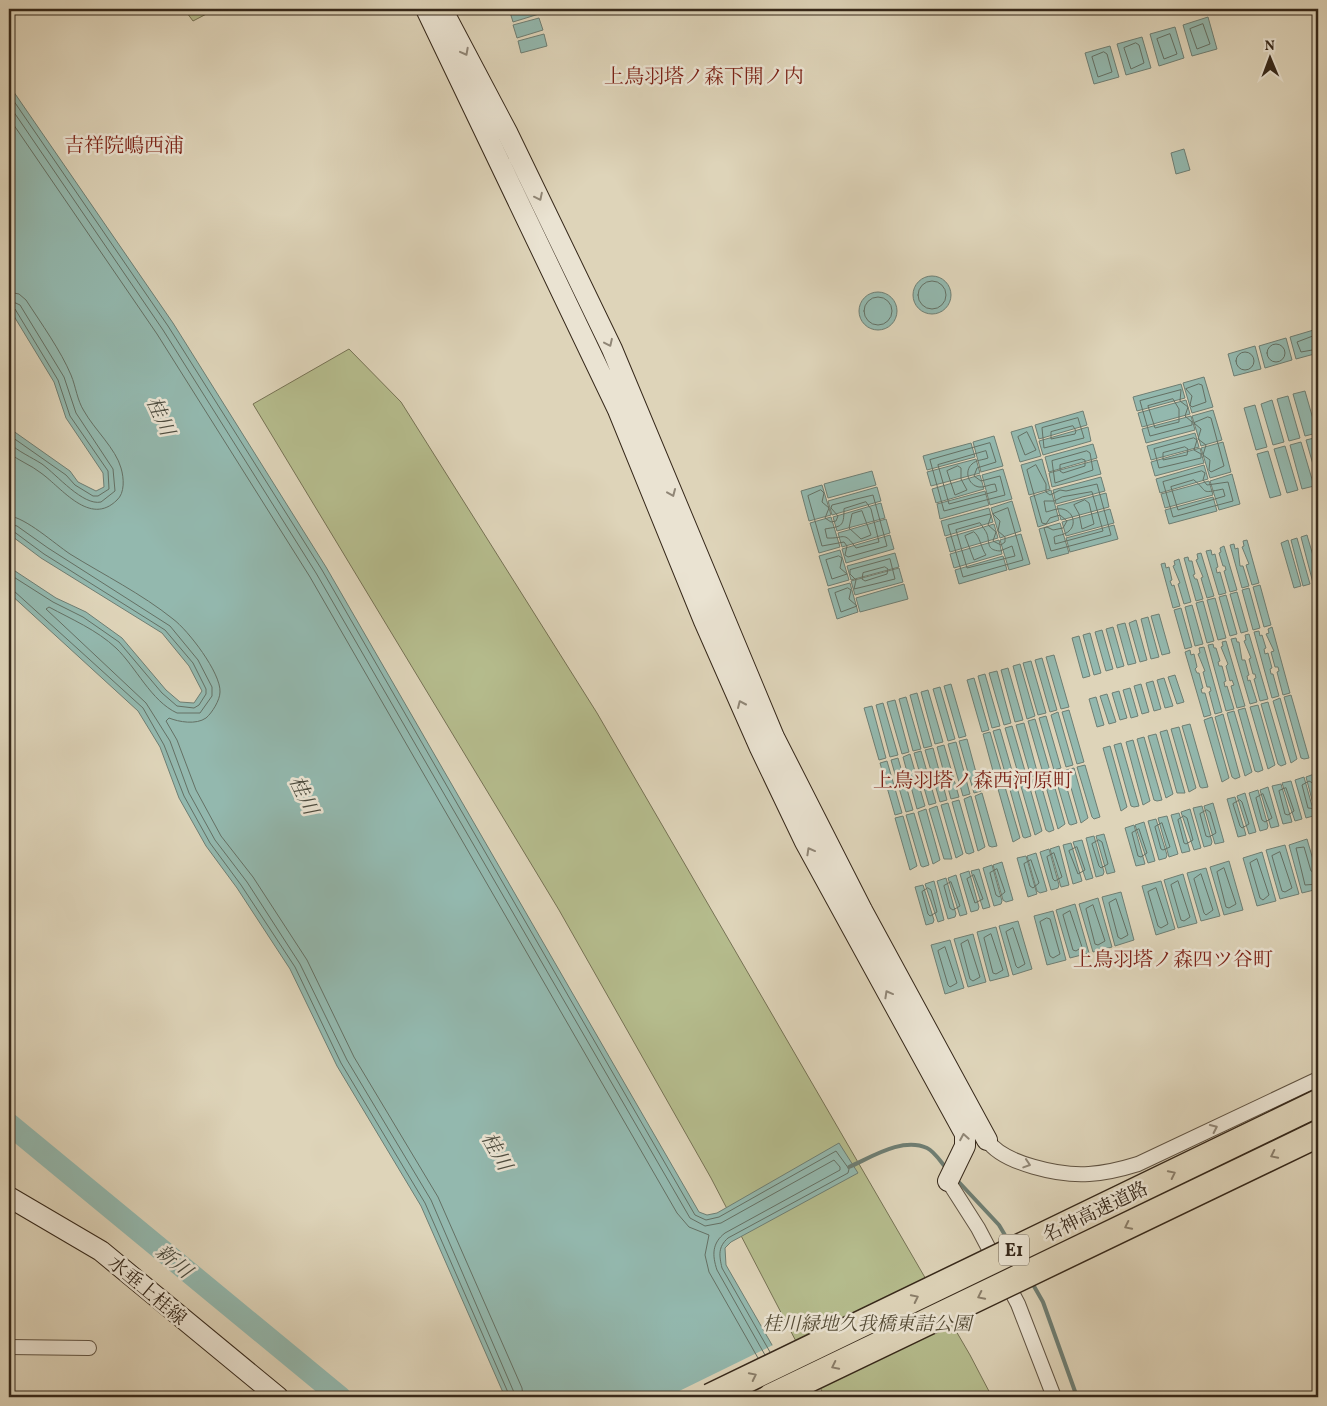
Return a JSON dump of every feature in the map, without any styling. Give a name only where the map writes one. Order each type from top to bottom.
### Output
[{"type":"highway","name":"名神高速道路","points":[[710,1397],[1318,1103]]},
{"type":"highway","name":"名神高速道路","points":[[771,1397],[1318,1134]]},
{"type":"street","points":[[426,9],[618,410],[713,618],[862,910],[992,1148],[1027,1164],[1061,1172],[1088,1174],[1112,1172],[1138,1164],[1318,1079]]},
{"type":"street","points":[[442,9],[508,134],[612,349],[760,748],[805,842],[965,1134],[965,1146],[948,1181],[978,1228],[1018,1304],[1054,1397]]},
{"type":"street","name":"水垂上桂線","points":[[9,1196],[101,1251],[278,1397]]},
{"type":"street","points":[[9,1347],[90,1348]]},
{"type":"green space","points":[[184,9],[216,9],[193,21]]},
{"type":"green space","name":"桂川緑地久我橋東詰公園","points":[[349,349],[401,402],[597,713],[970,1355],[992,1397],[825,1397],[711,1178],[559,910],[253,404]]},
{"type":"water","points":[[509,9],[537,9],[539,14],[513,22]]},
{"type":"water","points":[[1208,17],[1217,49],[1192,56],[1183,25]]},
{"type":"water","points":[[539,18],[543,30],[517,38],[513,25]]},
{"type":"water","points":[[1175,27],[1184,58],[1159,66],[1150,34]]},
{"type":"water","points":[[544,34],[547,46],[521,53],[518,41]]},
{"type":"water","points":[[1142,37],[1151,68],[1126,75],[1117,44]]},
{"type":"water","points":[[1110,46],[1119,77],[1094,84],[1085,53]]},
{"type":"water","name":"桂川","points":[[9,85],[173,323],[326,567],[699,1212],[707,1215],[717,1213],[839,1143],[858,1173],[731,1242],[725,1248],[726,1265],[802,1397],[505,1397],[421,1206],[337,1066],[290,969],[237,888],[206,846],[179,798],[160,747],[138,711],[9,593],[9,567],[56,598],[86,612],[122,638],[166,690],[180,702],[194,703],[202,691],[189,666],[162,633],[41,558],[9,534],[9,428],[70,471],[78,482],[96,491],[104,487],[103,473],[66,418],[54,382],[9,308]]},
{"type":"water","points":[[1184,149],[1190,170],[1176,174],[1171,153]]},
{"type":"water","points":[[932,276],[939,277],[945,282],[950,288],[950,302],[945,308],[939,313],[932,314],[925,313],[919,308],[914,302],[913,295],[914,288],[919,282],[925,277]]},
{"type":"water","points":[[878,292],[885,293],[891,298],[896,304],[896,318],[891,324],[885,329],[878,330],[871,329],[865,324],[860,318],[859,311],[860,304],[865,298],[871,293]]},
{"type":"water","points":[[1317,329],[1318,353],[1296,359],[1290,337]]},
{"type":"water","points":[[1286,338],[1292,360],[1265,368],[1259,346]]},
{"type":"water","points":[[1255,346],[1261,369],[1234,376],[1228,354]]},
{"type":"water","points":[[1204,377],[1213,407],[1192,413],[1183,383]]},
{"type":"water","points":[[1181,384],[1185,398],[1137,411],[1133,397]]},
{"type":"water","points":[[1305,391],[1317,433],[1305,436],[1293,394]]},
{"type":"water","points":[[1288,396],[1300,438],[1289,441],[1277,399]]},
{"type":"water","points":[[1186,400],[1190,414],[1142,427],[1138,413]]},
{"type":"water","points":[[1272,400],[1284,442],[1273,445],[1261,404]]},
{"type":"water","points":[[1255,405],[1267,447],[1256,450],[1244,408]]},
{"type":"water","points":[[1213,410],[1222,440],[1201,446],[1192,416]]},
{"type":"water","points":[[1083,411],[1087,425],[1039,439],[1035,425]]},
{"type":"water","points":[[1191,416],[1195,430],[1146,443],[1142,429]]},
{"type":"water","points":[[1032,426],[1041,456],[1020,462],[1011,432]]},
{"type":"water","points":[[1088,427],[1091,441],[1043,455],[1039,441]]},
{"type":"water","points":[[1195,433],[1199,447],[1151,460],[1147,446]]},
{"type":"water","points":[[994,436],[1003,466],[981,472],[973,442]]},
{"type":"water","points":[[1318,437],[1318,482],[1306,440]]},
{"type":"water","points":[[1223,442],[1231,472],[1210,478],[1201,448]]},
{"type":"water","points":[[1301,442],[1314,486],[1302,489],[1290,445]]},
{"type":"water","points":[[971,443],[975,457],[927,470],[923,456]]},
{"type":"water","points":[[1093,444],[1097,458],[1049,472],[1045,457]]},
{"type":"water","points":[[1285,446],[1298,490],[1287,493],[1274,449]]},
{"type":"water","points":[[1200,448],[1204,463],[1155,476],[1151,462]]},
{"type":"water","points":[[1268,451],[1281,495],[1270,498],[1257,454]]},
{"type":"water","points":[[976,459],[980,473],[931,486],[927,472]]},
{"type":"water","points":[[1042,459],[1050,489],[1029,495],[1021,465]]},
{"type":"water","points":[[1097,460],[1101,474],[1052,487],[1049,473]]},
{"type":"water","points":[[1204,465],[1208,479],[1160,493],[1156,479]]},
{"type":"water","points":[[1003,469],[1012,499],[990,505],[982,475]]},
{"type":"water","points":[[872,471],[876,485],[828,498],[824,484]]},
{"type":"water","points":[[1232,474],[1240,504],[1219,510],[1210,481]]},
{"type":"water","points":[[980,475],[984,489],[936,503],[932,489]]},
{"type":"water","points":[[1101,477],[1105,491],[1056,504],[1053,490]]},
{"type":"water","points":[[1209,481],[1213,495],[1165,508],[1161,494]]},
{"type":"water","points":[[822,485],[831,515],[809,521],[801,491]]},
{"type":"water","points":[[877,487],[881,501],[832,515],[828,501]]},
{"type":"water","points":[[1051,490],[1059,520],[1038,527],[1030,497]]},
{"type":"water","points":[[985,491],[989,505],[940,519],[937,504]]},
{"type":"water","points":[[1106,493],[1109,507],[1061,520],[1057,506]]},
{"type":"water","points":[[1213,497],[1217,511],[1169,524],[1165,510]]},
{"type":"water","points":[[1012,501],[1021,531],[1000,538],[991,508]]},
{"type":"water","points":[[881,503],[885,518],[837,531],[833,517]]},
{"type":"water","points":[[989,508],[993,522],[945,536],[941,521]]},
{"type":"water","points":[[1110,509],[1114,523],[1066,536],[1062,522]]},
{"type":"water","points":[[831,517],[840,547],[819,553],[810,523]]},
{"type":"water","points":[[886,519],[890,533],[842,547],[838,533]]},
{"type":"water","points":[[1060,523],[1069,553],[1047,559],[1039,529]]},
{"type":"water","points":[[994,524],[998,538],[950,552],[946,538]]},
{"type":"water","points":[[1114,525],[1118,539],[1070,552],[1066,538]]},
{"type":"water","points":[[1021,534],[1030,564],[1009,570],[1000,540]]},
{"type":"water","points":[[890,535],[894,549],[846,563],[842,549]]},
{"type":"water","points":[[1307,535],[1318,573],[1318,582],[1313,583],[1301,537]]},
{"type":"water","points":[[1297,538],[1310,584],[1303,586],[1291,540]]},
{"type":"water","points":[[999,540],[1002,554],[954,568],[950,554]]},
{"type":"water","points":[[1247,540],[1259,583],[1252,585],[1246,565],[1249,564],[1242,547],[1244,546],[1243,541]]},
{"type":"water","points":[[1288,540],[1301,586],[1294,588],[1281,543]]},
{"type":"water","points":[[1234,544],[1235,549],[1238,548],[1240,566],[1243,566],[1249,586],[1242,588],[1230,545]]},
{"type":"water","points":[[1224,546],[1237,590],[1230,592],[1224,571],[1226,570],[1225,566],[1223,566],[1219,553],[1221,552],[1220,548]]},
{"type":"water","points":[[840,550],[849,580],[828,586],[819,556]]},
{"type":"water","points":[[1211,550],[1212,555],[1215,554],[1218,567],[1216,568],[1217,573],[1220,572],[1226,593],[1219,595],[1206,551]]},
{"type":"water","points":[[895,553],[899,567],[851,580],[847,566]]},
{"type":"water","points":[[1201,553],[1214,596],[1207,598],[1201,578],[1203,577],[1196,560],[1198,559],[1197,554]]},
{"type":"water","points":[[1003,556],[1007,570],[959,584],[955,570]]},
{"type":"water","points":[[1188,557],[1189,561],[1192,561],[1195,574],[1193,575],[1197,579],[1203,599],[1196,601],[1184,558]]},
{"type":"water","points":[[1179,559],[1191,602],[1184,604],[1178,584],[1180,583],[1173,566],[1175,565],[1174,561]]},
{"type":"water","points":[[1165,563],[1166,568],[1169,567],[1172,580],[1170,581],[1172,586],[1174,585],[1180,606],[1173,608],[1161,564]]},
{"type":"water","points":[[899,568],[903,582],[855,595],[851,581]]},
{"type":"water","points":[[850,583],[858,612],[837,619],[828,589]]},
{"type":"water","points":[[904,584],[908,599],[860,612],[856,598]]},
{"type":"water","points":[[1260,585],[1271,625],[1264,627],[1253,587]]},
{"type":"water","points":[[1249,588],[1260,628],[1253,630],[1242,590]]},
{"type":"water","points":[[1237,592],[1248,631],[1241,633],[1230,594]]},
{"type":"water","points":[[1226,595],[1237,634],[1230,636],[1219,597]]},
{"type":"water","points":[[1215,598],[1226,638],[1218,640],[1207,600]]},
{"type":"water","points":[[1203,601],[1214,641],[1207,643],[1196,603]]},
{"type":"water","points":[[1192,605],[1203,644],[1195,646],[1185,607]]},
{"type":"water","points":[[1181,608],[1192,647],[1185,649],[1174,610]]},
{"type":"water","points":[[1159,614],[1170,653],[1162,655],[1151,616]]},
{"type":"water","points":[[1148,617],[1159,657],[1151,659],[1141,619]]},
{"type":"water","points":[[1136,620],[1147,660],[1140,662],[1129,623]]},
{"type":"water","points":[[1125,623],[1136,663],[1128,665],[1117,625]]},
{"type":"water","points":[[1113,627],[1124,666],[1117,668],[1106,629]]},
{"type":"water","points":[[1272,627],[1290,693],[1283,695],[1277,672],[1279,671],[1278,667],[1275,667],[1271,652],[1274,651],[1266,634],[1269,633],[1268,629]]},
{"type":"water","points":[[1102,630],[1113,669],[1106,671],[1095,632]]},
{"type":"water","points":[[1259,631],[1266,648],[1264,649],[1265,654],[1268,653],[1272,668],[1270,669],[1271,674],[1273,674],[1279,696],[1272,698],[1254,632]]},
{"type":"water","points":[[1090,633],[1101,673],[1094,675],[1083,635]]},
{"type":"water","points":[[1249,634],[1268,699],[1260,701],[1254,679],[1256,678],[1255,674],[1253,674],[1249,659],[1251,658],[1244,641],[1246,640],[1245,635]]},
{"type":"water","points":[[1079,636],[1090,676],[1083,678],[1072,638]]},
{"type":"water","points":[[1236,638],[1237,642],[1239,642],[1242,660],[1245,660],[1249,675],[1247,676],[1248,681],[1250,680],[1257,702],[1250,704],[1231,639]]},
{"type":"water","points":[[1226,641],[1245,706],[1237,708],[1231,686],[1234,685],[1232,680],[1230,681],[1226,666],[1228,664],[1221,647],[1223,646],[1222,642]]},
{"type":"water","points":[[1213,644],[1220,661],[1218,662],[1219,666],[1222,666],[1226,681],[1224,682],[1225,687],[1227,686],[1234,709],[1226,711],[1208,645]]},
{"type":"water","points":[[1204,647],[1222,712],[1215,714],[1209,692],[1211,691],[1210,687],[1207,687],[1203,672],[1205,671],[1198,654],[1200,653],[1199,648]]},
{"type":"water","points":[[1190,650],[1191,655],[1194,654],[1197,667],[1195,669],[1199,673],[1203,688],[1201,689],[1202,693],[1205,693],[1211,715],[1204,717],[1185,652]]},
{"type":"water","points":[[1054,655],[1069,707],[1061,709],[1046,657]]},
{"type":"water","points":[[1042,658],[1057,710],[1050,712],[1035,660]]},
{"type":"water","points":[[1031,661],[1046,713],[1038,715],[1023,663]]},
{"type":"water","points":[[1020,664],[1035,716],[1027,719],[1013,666]]},
{"type":"water","points":[[1008,668],[1023,720],[1015,722],[1001,670]]},
{"type":"water","points":[[997,671],[1011,723],[1004,725],[989,673]]},
{"type":"water","points":[[985,674],[1000,726],[992,728],[978,676]]},
{"type":"water","points":[[1175,675],[1184,702],[1177,704],[1168,677]]},
{"type":"water","points":[[974,678],[989,730],[982,732],[967,680]]},
{"type":"water","points":[[1164,678],[1173,706],[1165,708],[1157,680]]},
{"type":"water","points":[[1153,681],[1161,709],[1154,711],[1146,683]]},
{"type":"water","points":[[951,684],[966,736],[959,738],[944,686]]},
{"type":"water","points":[[1141,684],[1149,712],[1142,714],[1134,686]]},
{"type":"water","points":[[940,687],[955,739],[948,741],[933,689]]},
{"type":"water","points":[[1130,688],[1138,716],[1131,718],[1123,690]]},
{"type":"water","points":[[928,690],[943,742],[935,744],[921,692]]},
{"type":"water","points":[[1119,691],[1127,718],[1120,720],[1112,693]]},
{"type":"water","points":[[917,693],[932,746],[924,748],[910,695]]},
{"type":"water","points":[[1107,694],[1116,722],[1109,724],[1100,696]]},
{"type":"water","points":[[1291,695],[1309,758],[1301,758],[1284,697]]},
{"type":"water","points":[[906,697],[921,749],[913,751],[899,699]]},
{"type":"water","points":[[1096,697],[1104,725],[1097,727],[1089,699]]},
{"type":"water","points":[[1280,698],[1297,759],[1291,763],[1273,701]]},
{"type":"water","points":[[895,700],[909,752],[902,754],[887,702]]},
{"type":"water","points":[[1268,702],[1286,764],[1281,766],[1278,764],[1261,704]]},
{"type":"water","points":[[883,703],[898,755],[890,757],[876,705]]},
{"type":"water","points":[[1258,705],[1275,765],[1268,769],[1250,707]]},
{"type":"water","points":[[872,706],[886,758],[879,760],[864,708]]},
{"type":"water","points":[[1245,708],[1263,770],[1258,772],[1255,771],[1238,710]]},
{"type":"water","points":[[1069,710],[1084,762],[1077,764],[1062,712]]},
{"type":"water","points":[[1234,711],[1252,772],[1245,776],[1227,713]]},
{"type":"water","points":[[1058,712],[1073,765],[1066,767],[1051,715]]},
{"type":"water","points":[[1223,714],[1240,777],[1235,779],[1232,777],[1215,717]]},
{"type":"water","points":[[1046,716],[1061,768],[1054,770],[1039,718]]},
{"type":"water","points":[[1212,717],[1229,778],[1222,782],[1204,720]]},
{"type":"water","points":[[1035,719],[1050,771],[1043,773],[1028,721]]},
{"type":"water","points":[[1024,723],[1038,775],[1031,777],[1016,725]]},
{"type":"water","points":[[1190,724],[1208,787],[1200,787],[1182,726]]},
{"type":"water","points":[[1012,726],[1027,778],[1020,780],[1005,728]]},
{"type":"water","points":[[1179,727],[1196,788],[1189,792],[1171,729]]},
{"type":"water","points":[[1000,729],[1015,781],[1008,783],[993,731]]},
{"type":"water","points":[[1167,730],[1185,793],[1177,793],[1160,732]]},
{"type":"water","points":[[990,732],[1005,784],[997,786],[983,734]]},
{"type":"water","points":[[1156,734],[1173,794],[1166,798],[1148,736]]},
{"type":"water","points":[[1144,737],[1162,800],[1154,800],[1137,739]]},
{"type":"water","points":[[967,739],[981,791],[974,793],[959,741]]},
{"type":"water","points":[[1133,740],[1150,801],[1143,805],[1126,742]]},
{"type":"water","points":[[956,742],[970,794],[963,796],[948,744]]},
{"type":"water","points":[[1121,743],[1139,806],[1131,806],[1114,745]]},
{"type":"water","points":[[944,745],[959,797],[951,799],[937,747]]},
{"type":"water","points":[[1110,746],[1127,807],[1121,811],[1103,748]]},
{"type":"water","points":[[933,748],[947,800],[940,802],[925,750]]},
{"type":"water","points":[[921,751],[936,803],[929,805],[914,753]]},
{"type":"water","points":[[910,754],[925,806],[917,809],[903,757]]},
{"type":"water","points":[[898,758],[913,810],[906,812],[891,760]]},
{"type":"water","points":[[887,761],[902,813],[895,815],[880,763]]},
{"type":"water","points":[[1085,765],[1100,817],[1094,819],[1077,767]]},
{"type":"water","points":[[1074,768],[1088,818],[1081,823],[1066,770]]},
{"type":"water","points":[[1062,771],[1077,823],[1071,825],[1069,824],[1054,773]]},
{"type":"water","points":[[1051,774],[1065,824],[1058,829],[1043,776]]},
{"type":"water","points":[[1314,774],[1318,789],[1318,815],[1316,815],[1306,777]]},
{"type":"water","points":[[1304,777],[1314,813],[1313,816],[1306,818],[1295,780]]},
{"type":"water","points":[[1039,778],[1054,830],[1049,832],[1046,830],[1032,780]]},
{"type":"water","points":[[1028,781],[1042,831],[1035,835],[1020,783]]},
{"type":"water","points":[[1291,781],[1302,819],[1295,821],[1282,783]]},
{"type":"water","points":[[1016,784],[1031,836],[1025,838],[1023,837],[1009,786]]},
{"type":"water","points":[[1281,784],[1292,822],[1283,824],[1272,786]]},
{"type":"water","points":[[1005,787],[1020,838],[1013,842],[998,789]]},
{"type":"water","points":[[1268,787],[1279,826],[1271,828],[1260,790]]},
{"type":"water","points":[[1258,790],[1268,826],[1267,829],[1260,831],[1249,793]]},
{"type":"water","points":[[982,793],[997,846],[989,846],[975,796]]},
{"type":"water","points":[[1245,793],[1256,832],[1249,834],[1237,796]]},
{"type":"water","points":[[971,796],[985,847],[978,851],[964,799]]},
{"type":"water","points":[[1235,797],[1246,835],[1238,837],[1227,799]]},
{"type":"water","points":[[959,800],[974,852],[969,854],[966,853],[952,802]]},
{"type":"water","points":[[948,803],[963,854],[956,858],[941,805]]},
{"type":"water","points":[[1213,803],[1224,842],[1215,844],[1204,806]]},
{"type":"water","points":[[937,806],[952,859],[944,859],[929,809]]},
{"type":"water","points":[[1202,806],[1212,842],[1211,845],[1204,847],[1193,808]]},
{"type":"water","points":[[926,809],[940,860],[933,864],[918,812]]},
{"type":"water","points":[[1190,809],[1201,848],[1194,850],[1181,812]]},
{"type":"water","points":[[914,813],[929,865],[923,867],[921,866],[906,815]]},
{"type":"water","points":[[1179,813],[1190,851],[1182,853],[1171,815]]},
{"type":"water","points":[[903,816],[917,866],[910,870],[895,818]]},
{"type":"water","points":[[1167,816],[1178,854],[1169,857],[1158,818]]},
{"type":"water","points":[[1156,819],[1167,855],[1166,858],[1159,860],[1148,821]]},
{"type":"water","points":[[1144,822],[1155,861],[1148,863],[1135,825]]},
{"type":"water","points":[[1134,825],[1145,864],[1136,866],[1125,828]]},
{"type":"water","points":[[1104,834],[1115,872],[1107,874],[1096,836]]},
{"type":"water","points":[[1094,836],[1104,872],[1103,875],[1096,877],[1086,838]]},
{"type":"water","points":[[1307,839],[1318,877],[1318,889],[1302,893],[1289,845]]},
{"type":"water","points":[[1082,840],[1093,878],[1086,880],[1073,842]]},
{"type":"water","points":[[1071,843],[1082,881],[1073,884],[1063,845]]},
{"type":"water","points":[[1285,845],[1299,894],[1280,899],[1266,850]]},
{"type":"water","points":[[1059,846],[1069,885],[1061,887],[1050,849]]},
{"type":"water","points":[[1049,849],[1059,885],[1058,888],[1051,890],[1040,852]]},
{"type":"water","points":[[1262,852],[1276,901],[1257,906],[1243,858]]},
{"type":"water","points":[[1036,853],[1047,891],[1040,893],[1037,891],[1027,856]]},
{"type":"water","points":[[1026,856],[1037,894],[1028,897],[1017,858]]},
{"type":"water","points":[[1229,861],[1243,910],[1224,915],[1210,867]]},
{"type":"water","points":[[1002,862],[1013,900],[1006,902],[1003,900],[993,865]]},
{"type":"water","points":[[992,865],[1002,901],[1001,904],[994,906],[983,868]]},
{"type":"water","points":[[1206,868],[1220,916],[1201,921],[1187,873]]},
{"type":"water","points":[[979,869],[990,907],[983,909],[971,871]]},
{"type":"water","points":[[969,871],[979,907],[978,910],[971,912],[960,874]]},
{"type":"water","points":[[1183,874],[1197,923],[1178,928],[1164,880]]},
{"type":"water","points":[[956,875],[967,914],[960,916],[948,878]]},
{"type":"water","points":[[946,878],[956,914],[955,917],[948,919],[937,881]]},
{"type":"water","points":[[934,881],[944,920],[938,922],[925,884]]},
{"type":"water","points":[[1161,881],[1175,929],[1156,935],[1142,886]]},
{"type":"water","points":[[923,885],[934,920],[933,923],[926,925],[915,887]]},
{"type":"water","points":[[1121,892],[1134,940],[1115,946],[1102,897]]},
{"type":"water","points":[[1098,898],[1112,947],[1093,952],[1079,904]]},
{"type":"water","points":[[1075,904],[1089,953],[1070,958],[1056,910]]},
{"type":"water","points":[[1053,911],[1066,960],[1047,965],[1034,916]]},
{"type":"water","points":[[1018,921],[1032,969],[1013,975],[999,926]]},
{"type":"water","points":[[996,927],[1009,976],[990,981],[977,932]]},
{"type":"water","points":[[973,934],[986,982],[968,987],[954,939]]},
{"type":"water","points":[[950,940],[964,988],[945,994],[931,945]]},
{"type":"pier","points":[[775,1344],[805,1396],[667,1397]]},
{"type":"waterway","name":"新川","points":[[9,1124],[340,1397]]},
{"type":"waterway","points":[[849,1167],[887,1150],[917,1145],[930,1149],[946,1168]]},
{"type":"waterway","points":[[956,1179],[999,1225],[1009,1242]]},
{"type":"waterway","points":[[1031,1281],[1043,1302],[1077,1397]]},
{"type":"district","name":"上鳥羽塔ノ森下開ノ内","points":[[704,76]]},
{"type":"district","name":"吉祥院嶋西浦","points":[[124,145]]},
{"type":"district","name":"上鳥羽塔ノ森西河原町","points":[[973,780]]},
{"type":"district","name":"上鳥羽塔ノ森四ツ谷町","points":[[1173,959]]}]
